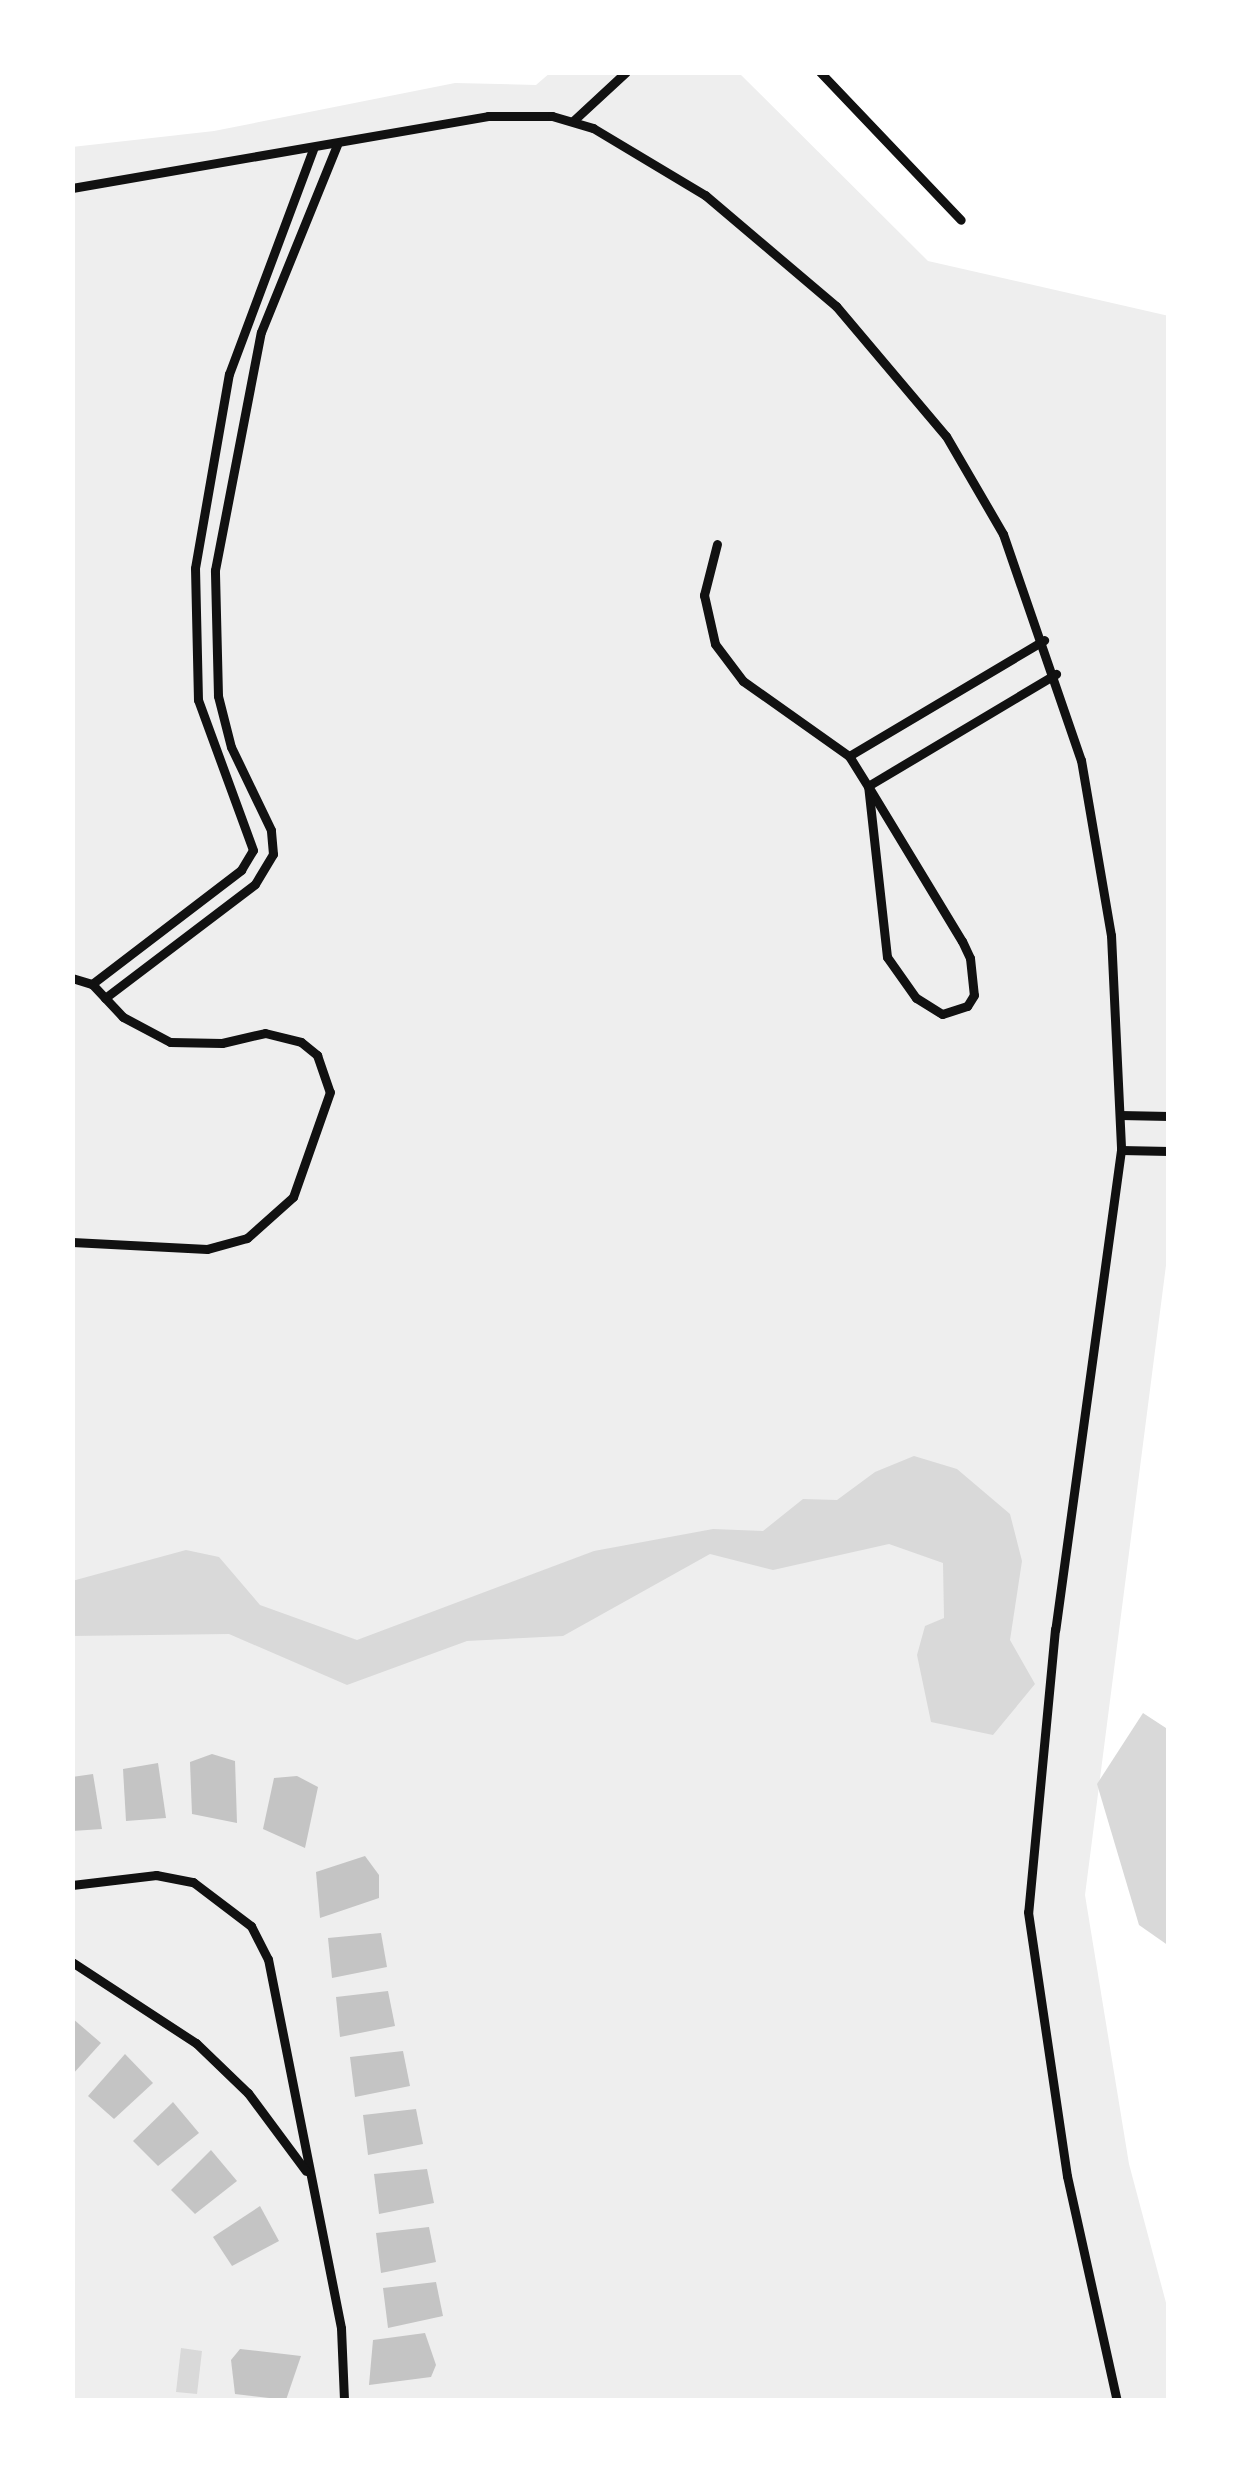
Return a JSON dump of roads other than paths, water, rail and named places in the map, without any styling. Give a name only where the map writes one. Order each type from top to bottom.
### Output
[{"type":"street","points":[[573,121],[626,72]]},
{"type":"street","points":[[820,72],[961,220]]},
{"type":"street","points":[[72,188],[509,113],[573,121],[705,195],[876,347],[976,484],[1057,674],[1100,847],[1120,1115],[1121,1150],[1055,1629],[1028,1912],[1067,2176],[1118,2401]]},
{"type":"street","points":[[106,998],[256,884],[273,854],[271,830],[231,747],[218,696],[214,570],[257,348],[337,145]]},
{"type":"street","points":[[92,984],[241,870],[253,850],[198,700],[195,568],[229,374],[313,149]]},
{"type":"street","points":[[717,544],[704,595],[715,644],[743,681],[849,757],[868,786],[970,958],[974,995],[956,1013],[916,998],[887,957],[868,786]]},
{"type":"street","points":[[849,757],[1044,640]]},
{"type":"street","points":[[868,786],[1057,674]]},
{"type":"street","points":[[72,979],[92,984],[170,1042],[196,1046],[265,1033],[301,1042],[327,1072],[330,1092],[293,1197],[247,1238],[207,1249],[72,1242]]},
{"type":"street","points":[[1120,1115],[1169,1115]]},
{"type":"street","points":[[1121,1150],[1169,1151]]},
{"type":"street","points":[[72,1885],[156,1875],[193,1882],[251,1926],[268,1959],[341,2328],[344,2401]]},
{"type":"street","points":[[72,1962],[196,2043],[259,2107],[312,2180]]}]
